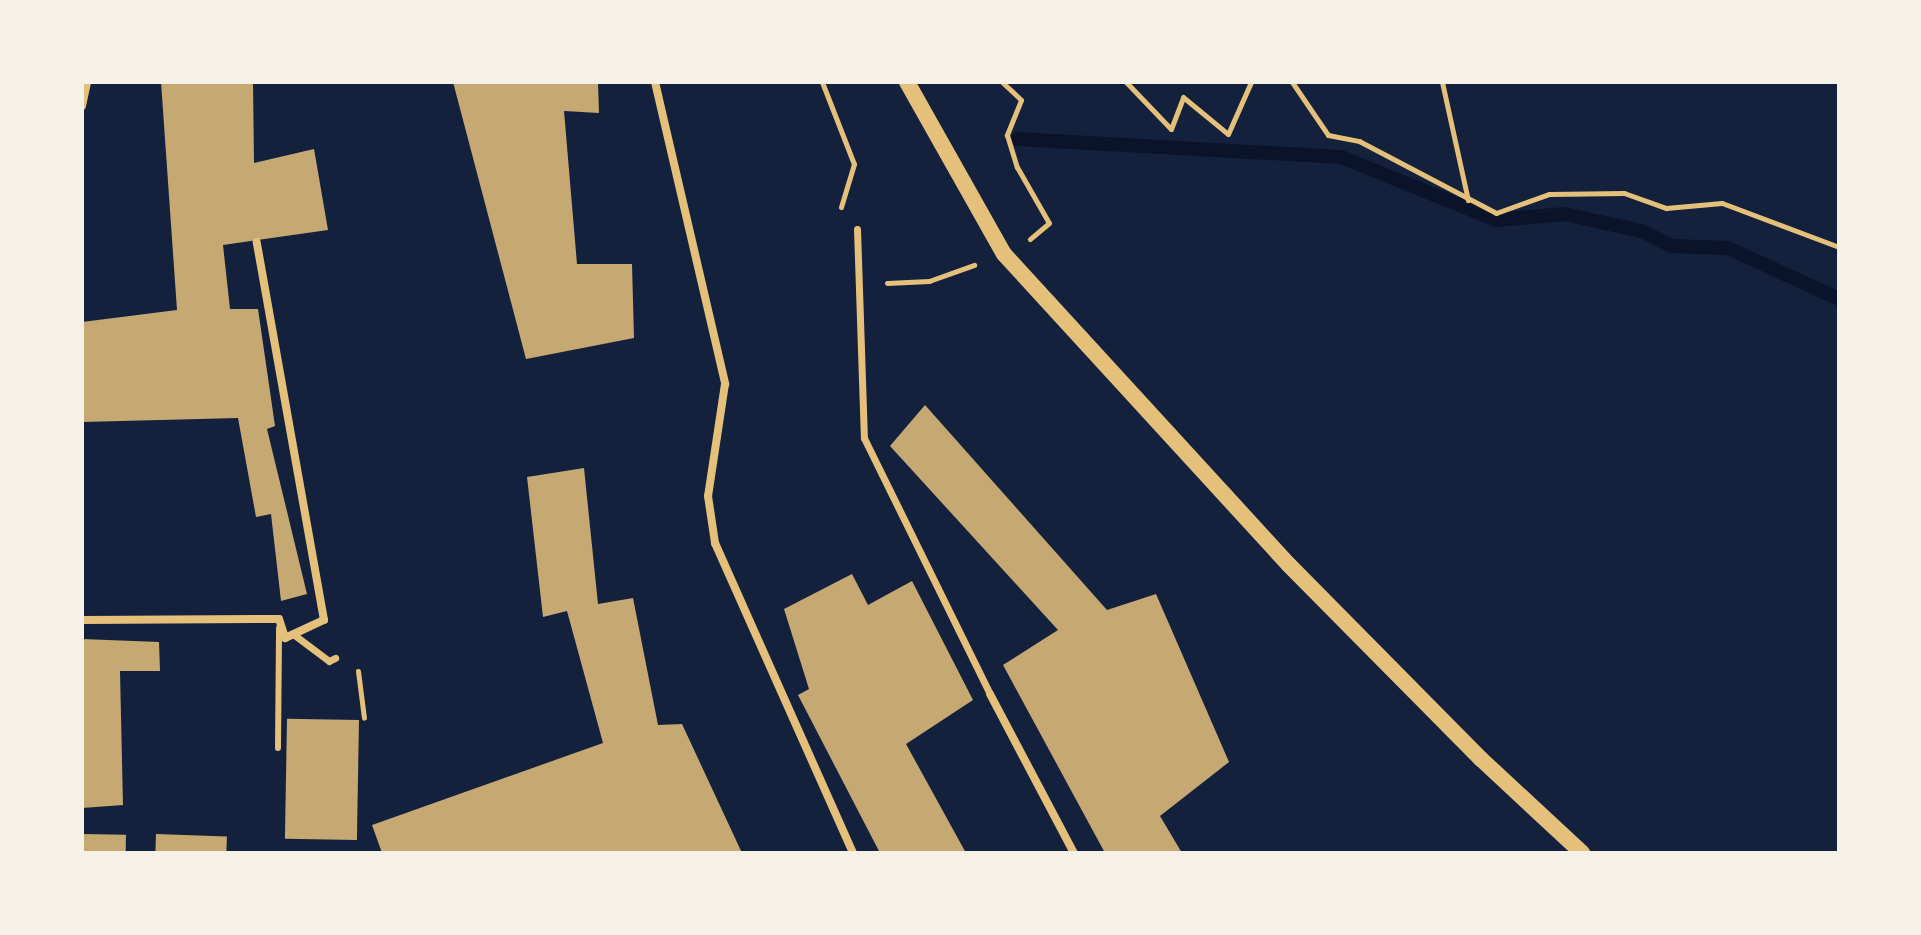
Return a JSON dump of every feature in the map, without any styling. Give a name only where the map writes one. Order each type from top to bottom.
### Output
[{"type":"main road","points":[[907,82],[1004,254],[1289,565],[1481,759],[1582,853]]},
{"type":"street","points":[[82,106],[87,82]]},
{"type":"street","points":[[655,82],[725,384],[708,496],[715,543],[853,853]]},
{"type":"street","points":[[857,229],[864,438],[990,694],[1074,853]]},
{"type":"street","points":[[82,620],[279,619],[285,638],[324,620],[257,242]]},
{"type":"street","points":[[293,634],[329,661],[335,658]]},
{"type":"lane","points":[[278,748],[279,619]]},
{"type":"path","points":[[822,82],[854,164],[838,215],[861,204],[857,229]]},
{"type":"path","points":[[1002,82],[1021,100],[1007,135],[1017,167],[1049,223],[1041,232]]},
{"type":"path","points":[[1126,82],[1171,129],[1183,97],[1228,134],[1251,82]]},
{"type":"path","points":[[1292,82],[1328,135],[1359,141],[1496,213],[1549,194],[1624,193],[1666,208],[1722,203],[1839,247]]},
{"type":"path","points":[[1442,82],[1468,200]]},
{"type":"building","points":[[161,82],[253,82],[254,163],[314,149],[328,230],[223,245],[230,309],[258,309],[275,426],[267,429],[307,594],[281,601],[271,514],[256,517],[238,418],[82,422],[82,322],[177,310]]},
{"type":"building","points":[[453,82],[598,82],[599,113],[564,111],[577,264],[632,264],[634,338],[526,359]]},
{"type":"building","points":[[925,405],[1107,610],[1156,594],[1229,762],[1160,816],[1182,853],[1105,853],[1003,665],[1058,630],[890,446]]},
{"type":"building","points":[[584,468],[598,604],[633,598],[658,725],[682,724],[742,853],[382,853],[372,825],[603,743],[567,611],[543,617],[527,477]]},
{"type":"building","points":[[852,574],[868,605],[912,581],[973,700],[906,744],[966,853],[880,853],[798,695],[809,689],[784,609]]},
{"type":"building","points":[[82,639],[159,642],[160,671],[120,671],[123,805],[82,808]]},
{"type":"building","points":[[287,719],[359,720],[357,840],[285,839]]},
{"type":"building","points":[[82,834],[126,835],[126,853],[82,853]]},
{"type":"building","points":[[156,834],[227,836],[226,853],[155,853]]},
{"type":"waterway","points":[[1018,139],[1341,157],[1496,220],[1564,214],[1642,231],[1672,246],[1728,248],[1839,299]]}]
